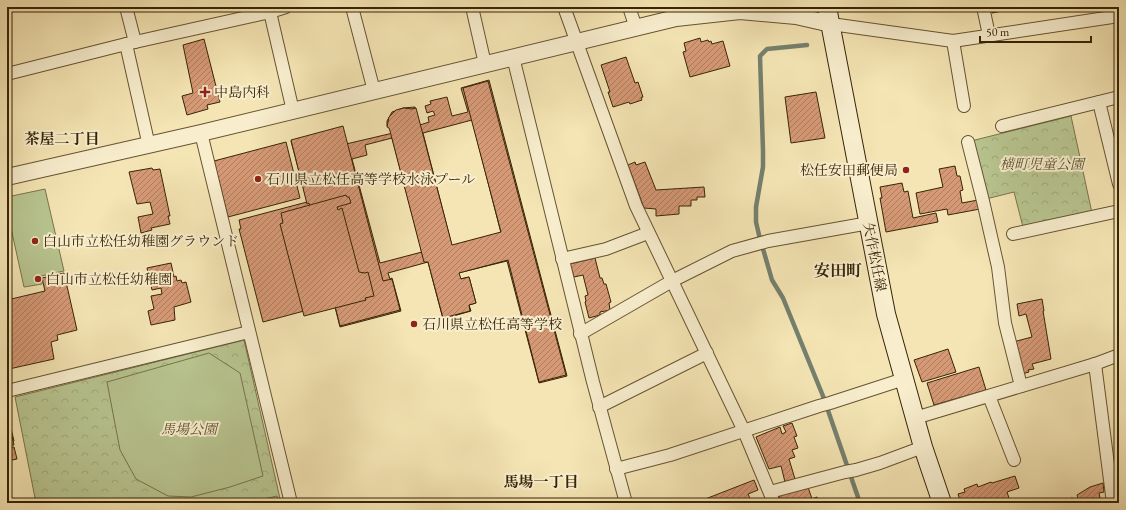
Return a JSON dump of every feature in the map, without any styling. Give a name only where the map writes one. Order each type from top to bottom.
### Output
[{"type":"main road","name":"矢作松任線","points":[[829,15],[886,314],[923,447],[942,503]]},
{"type":"street","points":[[126,7],[130,43],[149,146]]},
{"type":"street","points":[[7,74],[130,43],[270,12],[286,7]]},
{"type":"street","points":[[352,7],[374,91]]},
{"type":"street","points":[[472,7],[485,64]]},
{"type":"street","points":[[564,7],[636,206],[744,431],[772,497],[923,447]]},
{"type":"street","points":[[629,7],[636,28]]},
{"type":"street","points":[[983,7],[990,35]]},
{"type":"street","points":[[7,177],[149,146],[676,18],[740,11],[796,16],[829,15],[953,41],[1119,16]]},
{"type":"street","points":[[270,12],[293,111]]},
{"type":"street","points":[[953,41],[964,106]]},
{"type":"street","points":[[513,57],[580,334],[626,503]]},
{"type":"street","points":[[1002,126],[1119,97]]},
{"type":"street","points":[[1099,102],[1119,184]]},
{"type":"street","points":[[201,133],[291,503]]},
{"type":"street","points":[[968,142],[998,267],[1005,323],[1022,386]]},
{"type":"street","points":[[1013,234],[1119,211]]},
{"type":"street","points":[[580,334],[672,281],[732,251],[768,241],[869,223]]},
{"type":"street","points":[[562,259],[606,249],[648,233]]},
{"type":"street","points":[[7,391],[249,332]]},
{"type":"street","points":[[599,407],[707,353]]},
{"type":"street","points":[[915,418],[1095,364],[1119,354]]},
{"type":"street","points":[[1095,364],[1113,503]]},
{"type":"street","points":[[616,469],[670,455],[904,379]]},
{"type":"street","points":[[989,396],[1014,460]]},
{"type":"green space","name":"横町児童公園","points":[[1071,116],[1092,213],[1023,227],[1014,192],[986,199],[971,141]]},
{"type":"green space","name":"白山市立松任幼稚園グラウンド","points":[[45,189],[64,271],[41,276],[42,284],[24,287],[7,210],[7,197]]},
{"type":"green space","name":"馬場公園","points":[[244,340],[281,503],[36,503],[15,397]]},
{"type":"green space","points":[[209,353],[240,373],[263,476],[230,487],[191,497],[168,496],[136,479],[120,450],[107,382]]},
{"type":"green space","points":[[277,496],[279,503],[246,503]]},
{"type":"building","points":[[991,7],[1006,7],[1007,10],[992,13]]},
{"type":"building","points":[[700,38],[701,42],[708,40],[709,42],[711,41],[712,44],[723,41],[730,66],[690,77],[683,52],[686,51],[684,43]]},
{"type":"building","points":[[204,39],[220,102],[207,105],[208,109],[187,115],[182,96],[193,93],[183,45]]},
{"type":"building","points":[[626,57],[635,83],[638,82],[643,97],[641,98],[642,100],[630,104],[629,102],[613,107],[608,92],[610,92],[601,65]]},
{"type":"building","name":"石川県立松任高等学校","points":[[489,80],[567,376],[539,383],[507,261],[458,273],[460,279],[469,277],[476,303],[469,305],[471,311],[443,319],[428,262],[388,273],[390,279],[392,278],[401,311],[340,327],[334,303],[263,322],[239,229],[241,229],[239,220],[307,202],[291,141],[342,128],[346,144],[393,133],[391,125],[387,126],[387,121],[392,112],[403,108],[415,107],[420,125],[429,122],[428,117],[435,115],[433,111],[427,113],[425,106],[431,104],[430,101],[447,97],[452,116],[468,112],[461,88]],"holes":[[[472,120],[501,233],[452,246],[423,133]],[[392,138],[422,252],[380,263],[352,159],[367,155],[365,145]],[[310,210],[328,278],[325,279],[319,277],[303,214],[298,214]]]},
{"type":"building","points":[[488,81],[566,375],[539,382],[508,260],[459,273],[461,279],[469,277],[476,303],[469,305],[470,311],[443,318],[428,262],[424,262],[390,131],[387,127],[389,117],[396,110],[416,108],[452,245],[501,232],[463,88]]},
{"type":"building","points":[[816,92],[825,138],[791,143],[785,97]]},
{"type":"building","points":[[343,126],[383,281],[392,279],[400,310],[340,326],[311,210],[309,203],[307,204],[291,140]]},
{"type":"building","name":"石川県立松任高等学校水泳プール","points":[[286,142],[300,198],[228,217],[214,161]]},
{"type":"building","points":[[635,162],[636,165],[645,162],[656,190],[704,187],[705,197],[697,197],[697,200],[691,200],[691,206],[679,206],[679,214],[656,216],[656,209],[644,208],[628,165]]},
{"type":"building","points":[[955,166],[957,176],[960,176],[963,190],[960,191],[962,203],[978,200],[980,209],[948,215],[947,209],[920,214],[916,193],[943,187],[939,169]]},
{"type":"building","points":[[152,168],[153,170],[160,169],[170,216],[168,216],[170,224],[151,228],[152,230],[141,233],[138,217],[153,214],[150,202],[137,204],[129,172]]},
{"type":"building","points":[[902,183],[904,192],[908,191],[913,218],[936,213],[938,222],[886,232],[880,198],[882,198],[880,187]]},
{"type":"building","points":[[346,195],[349,197],[351,203],[337,207],[338,210],[342,208],[359,272],[368,272],[374,296],[365,298],[366,300],[304,316],[280,224],[283,223],[281,213]]},
{"type":"building","points":[[595,258],[600,278],[602,278],[604,284],[606,284],[611,302],[609,303],[610,310],[600,312],[600,315],[589,318],[585,302],[585,296],[588,295],[583,275],[574,277],[570,264]]},
{"type":"building","points":[[171,263],[174,277],[176,276],[177,281],[181,280],[182,283],[186,282],[191,302],[174,307],[175,320],[151,325],[148,311],[154,309],[151,296],[162,294],[161,288],[152,290],[147,268]]},
{"type":"building","name":"白山市立松任幼稚園","points":[[64,273],[77,330],[57,335],[58,340],[51,342],[54,359],[9,369],[7,360],[7,300],[45,291],[42,278]]},
{"type":"building","points":[[1042,299],[1051,359],[1032,364],[1034,369],[1028,370],[1029,372],[1022,374],[1013,342],[1032,337],[1026,314],[1019,316],[1017,304]]},
{"type":"building","points":[[948,349],[956,372],[922,382],[914,360]]},
{"type":"building","points":[[979,367],[986,390],[934,405],[927,383]]},
{"type":"building","points":[[7,412],[14,441],[7,443]]},
{"type":"building","points":[[7,415],[14,445],[7,446]]},
{"type":"building","points":[[792,423],[797,436],[794,437],[798,448],[792,450],[795,457],[789,459],[795,479],[785,482],[781,466],[769,469],[756,437],[780,427],[782,434],[786,432],[783,426]]},
{"type":"building","points":[[14,447],[17,459],[7,461],[7,448]]},
{"type":"building","points":[[1015,476],[1019,488],[1007,492],[1009,498],[995,503],[961,503],[958,494],[965,492],[964,489],[977,484],[978,487]]},
{"type":"building","points":[[754,480],[758,490],[748,494],[752,503],[695,503]]},
{"type":"building","points":[[1103,483],[1104,492],[1099,493],[1101,503],[1072,503],[1071,498],[1078,499],[1077,495],[1090,487]]},
{"type":"building","points":[[808,487],[812,499],[817,497],[818,503],[781,503],[779,495]]},
{"type":"waterway","points":[[807,45],[767,49],[760,56],[763,167],[756,207],[756,222],[772,280],[783,298],[823,396],[860,503]]},
{"type":"place","name":"中島内科","points":[[205,92]]},
{"type":"place","name":"松任安田郵便局","points":[[906,170]]},
{"type":"place","name":"石川県立松任高等学校水泳プール","points":[[258,179]]},
{"type":"place","name":"白山市立松任幼稚園グラウンド","points":[[35,241]]},
{"type":"place","name":"白山市立松任幼稚園","points":[[38,279]]},
{"type":"place","name":"石川県立松任高等学校","points":[[414,324]]},
{"type":"district","name":"茶屋二丁目","points":[[62,138]]},
{"type":"district","name":"安田町","points":[[838,270]]},
{"type":"district","name":"馬場一丁目","points":[[541,481]]}]
